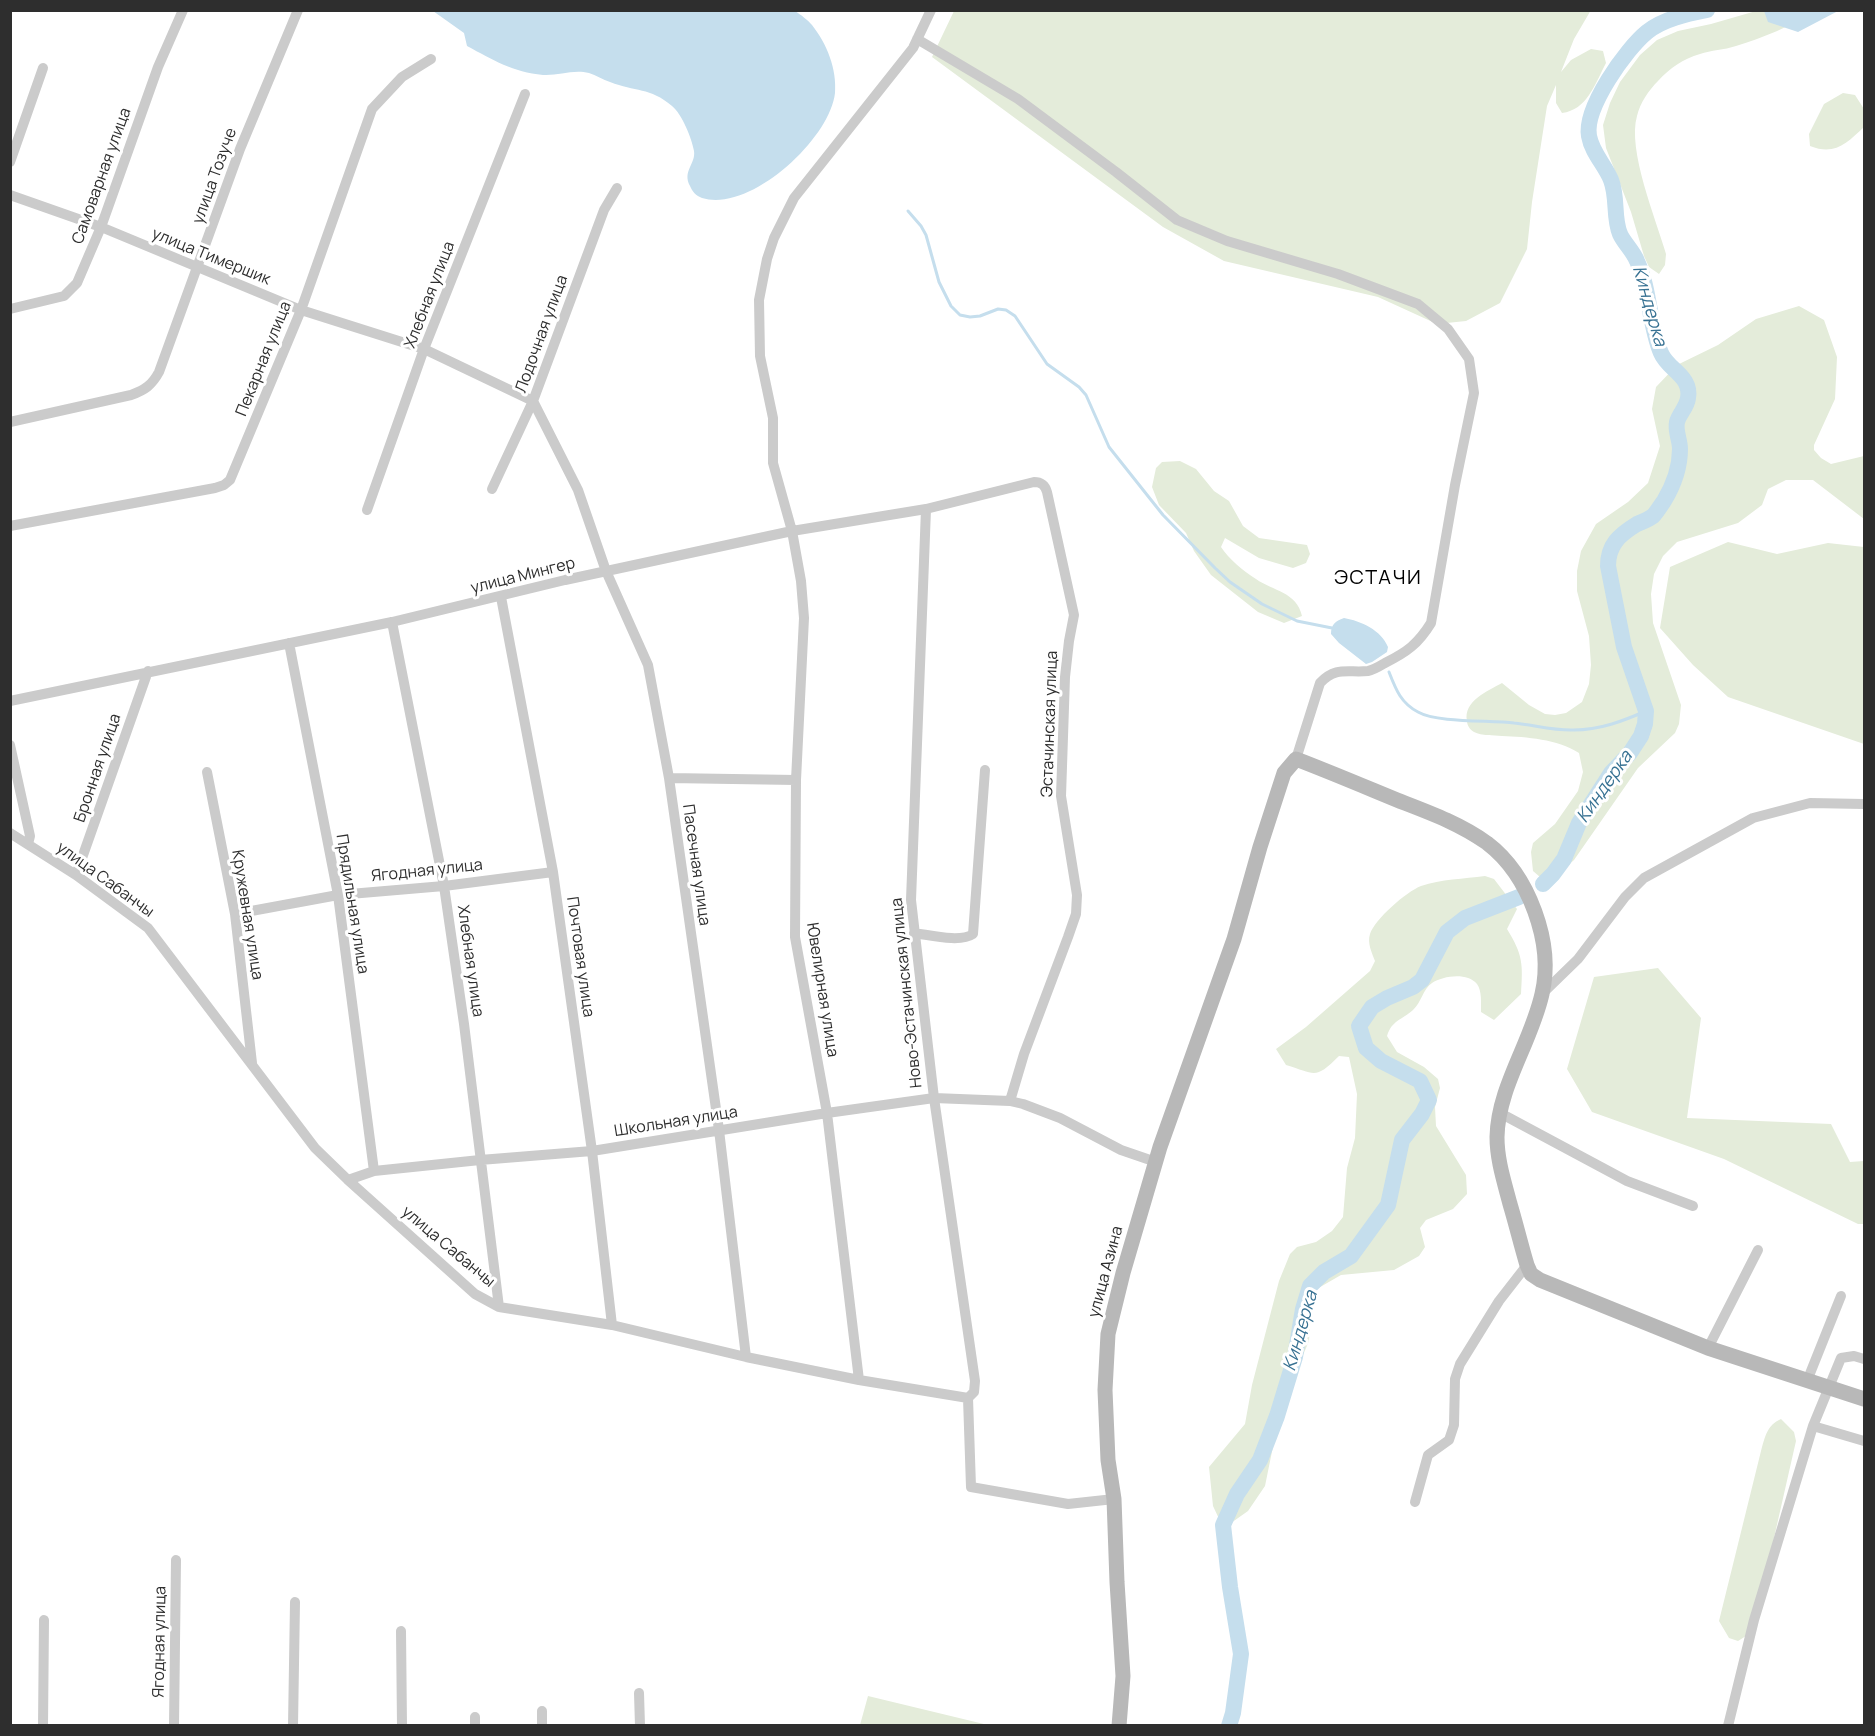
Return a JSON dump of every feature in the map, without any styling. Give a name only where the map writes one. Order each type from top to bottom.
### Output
[{"type":"street","name":"Самоварная улица","points":[[10,309],[54,300],[72,290],[77,283],[101,227],[158,67],[183,10]]},
{"type":"street","name":"улица Тозуче","points":[[10,422],[131,395],[143,391],[153,383],[240,149],[297,10]]},
{"type":"street","name":"Ювелирная улица","points":[[859,1380],[827,1113],[795,937],[796,780],[804,618],[801,581],[792,531],[773,463],[773,418],[760,357],[759,300],[767,259],[774,238],[794,198],[913,48],[931,10]]},
{"type":"street","points":[[917,39],[1018,99],[1177,220],[1227,241],[1338,274],[1418,304],[1448,329],[1469,359],[1474,393],[1472,410],[1455,485],[1431,623],[1420,640],[1404,653],[1371,671],[1340,671],[1329,674],[1320,683],[1296,759],[1453,822],[1488,844],[1519,880],[1536,915],[1545,963],[1543,993],[1526,1044],[1504,1098],[1497,1137],[1500,1171],[1531,1274],[1540,1280],[1708,1348],[1864,1399]]},
{"type":"street","name":"Пекарная улица","points":[[10,526],[224,485],[234,476],[301,310],[372,109],[402,77],[431,59]]},
{"type":"street","points":[[10,162],[44,68]]},
{"type":"street","name":"Хлебная улица","points":[[368,510],[424,349],[525,94]]},
{"type":"street","name":"Лодочная улица","points":[[492,489],[533,401],[603,210],[617,188]]},
{"type":"street","name":"улица Тимершик","points":[[10,195],[101,227],[301,310],[424,349],[533,401]]},
{"type":"street","name":"Пасечная улица","points":[[533,401],[578,490],[606,571],[648,665],[669,778],[719,1130],[746,1357]]},
{"type":"street","name":"улица Мингер","points":[[10,701],[392,622],[606,571],[792,531],[926,509],[1034,482],[1042,484]]},
{"type":"street","name":"Эстачинская улица","points":[[1010,1101],[1024,1054],[1076,914],[1077,895],[1061,796],[1065,677],[1074,615],[1047,492],[1042,484]]},
{"type":"street","name":"Ново-Эстачинская улица","points":[[926,509],[911,900],[934,1098],[975,1381],[974,1392],[968,1398]]},
{"type":"street","name":"Почтовая улица","points":[[501,597],[553,872],[592,1151],[612,1325]]},
{"type":"street","name":"Хлебная улица","points":[[392,622],[444,886],[464,1024],[499,1307]]},
{"type":"street","name":"Прядильная улица","points":[[289,643],[338,896],[374,1171]]},
{"type":"street","name":"Бронная улица","points":[[76,875],[148,671]]},
{"type":"street","points":[[10,745],[30,836],[28,844]]},
{"type":"street","name":"улица Азина","points":[[1119,1725],[1123,1676],[1114,1499],[1108,1460],[1105,1359],[1108,1334],[1156,1162],[1234,939],[1284,773],[1296,759]]},
{"type":"street","points":[[914,933],[958,939],[968,938],[973,934],[985,770]]},
{"type":"street","name":"Кружевная улица","points":[[207,772],[234,914],[252,1063]]},
{"type":"street","points":[[669,778],[796,780]]},
{"type":"street","points":[[1543,993],[1578,958],[1625,897],[1644,878],[1753,818],[1810,803],[1864,804]]},
{"type":"street","name":"улица Сабанчы","points":[[10,833],[76,875],[148,928],[315,1148],[475,1294],[499,1307],[612,1325],[746,1357],[859,1380],[968,1398]]},
{"type":"street","name":"Ягодная улица","points":[[234,914],[338,896],[444,886],[553,872]]},
{"type":"street","name":"Школьная улица","points":[[348,1180],[374,1171],[592,1151],[934,1098],[1010,1101],[1060,1118],[1120,1150],[1156,1162]]},
{"type":"street","points":[[1500,1113],[1627,1181],[1693,1206]]},
{"type":"street","points":[[1708,1348],[1758,1250]]},
{"type":"street","points":[[1415,1502],[1428,1455],[1449,1440],[1454,1425],[1455,1379],[1460,1364],[1499,1301],[1527,1265]]},
{"type":"street","points":[[1807,1382],[1841,1296]]},
{"type":"street","points":[[1728,1725],[1754,1620],[1813,1426],[1841,1358],[1854,1356],[1864,1359]]},
{"type":"street","points":[[968,1398],[971,1487],[1068,1504],[1114,1499]]},
{"type":"street","points":[[1813,1426],[1864,1441]]},
{"type":"street","name":"Ягодная улица","points":[[174,1725],[176,1560]]},
{"type":"street","points":[[293,1725],[295,1602]]},
{"type":"street","points":[[43,1725],[44,1620]]},
{"type":"street","points":[[400,1631],[402,1725]]},
{"type":"street","points":[[639,1693],[640,1725]]},
{"type":"street","points":[[542,1711],[542,1725]]},
{"type":"green space","points":[[1591,10],[1574,39],[1561,72],[1571,60],[1591,49],[1603,51],[1606,63],[1589,95],[1578,107],[1562,113],[1556,103],[1556,85],[1547,106],[1527,249],[1500,303],[1466,321],[1437,324],[1378,297],[1224,261],[1163,227],[932,57],[954,11]]},
{"type":"green space","points":[[1756,11],[1815,11],[1787,27],[1756,39],[1682,61],[1655,85],[1645,97],[1638,111],[1635,130],[1639,165],[1666,254],[1665,265],[1659,274],[1649,267],[1644,256],[1631,212],[1606,148],[1603,125],[1610,103],[1620,82],[1640,55],[1657,40],[1678,31]]},
{"type":"green space","points":[[1843,93],[1855,95],[1864,109],[1864,127],[1846,143],[1834,149],[1819,149],[1810,146],[1809,134],[1824,104]]},
{"type":"green space","points":[[1799,306],[1824,320],[1837,357],[1835,399],[1814,445],[1814,450],[1831,464],[1864,456],[1864,519],[1813,480],[1786,480],[1768,489],[1762,505],[1738,523],[1677,542],[1663,556],[1654,574],[1651,594],[1653,623],[1681,705],[1679,724],[1675,733],[1638,768],[1574,860],[1563,870],[1540,877],[1533,871],[1531,852],[1533,843],[1555,824],[1578,791],[1583,772],[1579,753],[1542,740],[1484,735],[1474,732],[1467,723],[1469,708],[1484,693],[1502,683],[1529,705],[1545,714],[1566,713],[1582,702],[1589,684],[1591,665],[1589,636],[1577,591],[1577,571],[1581,551],[1596,524],[1628,502],[1648,483],[1660,446],[1652,409],[1656,387],[1677,365],[1718,345],[1756,319]]},
{"type":"green space","points":[[1180,461],[1196,469],[1214,491],[1229,501],[1243,526],[1259,538],[1307,545],[1310,554],[1306,563],[1293,568],[1259,558],[1225,538],[1221,547],[1246,572],[1290,597],[1302,616],[1284,623],[1258,612],[1211,575],[1194,551],[1186,533],[1159,505],[1152,487],[1156,468],[1162,462]]},
{"type":"green space","points":[[1728,542],[1777,554],[1828,543],[1864,547],[1864,744],[1728,697],[1693,665],[1660,628],[1670,567]]},
{"type":"green space","points":[[1485,876],[1494,879],[1517,909],[1507,929],[1521,960],[1521,994],[1494,1020],[1481,1012],[1480,990],[1473,980],[1455,976],[1442,979],[1429,986],[1416,1007],[1395,1023],[1387,1036],[1397,1052],[1424,1067],[1438,1079],[1440,1088],[1435,1107],[1436,1126],[1466,1175],[1467,1194],[1453,1209],[1426,1220],[1420,1228],[1425,1247],[1419,1256],[1394,1270],[1341,1275],[1315,1290],[1312,1300],[1309,1341],[1281,1407],[1265,1486],[1248,1511],[1231,1523],[1221,1523],[1213,1506],[1209,1467],[1245,1424],[1252,1385],[1279,1281],[1290,1254],[1297,1247],[1316,1242],[1332,1231],[1343,1217],[1347,1168],[1355,1138],[1357,1094],[1349,1057],[1339,1056],[1325,1069],[1315,1073],[1286,1065],[1276,1049],[1306,1027],[1370,971],[1375,961],[1369,944],[1370,934],[1384,914],[1400,900],[1421,886]]},
{"type":"green space","points":[[1658,968],[1701,1018],[1687,1118],[1831,1124],[1850,1162],[1864,1161],[1864,1224],[1858,1224],[1724,1159],[1592,1112],[1567,1069],[1594,977]]},
{"type":"green space","points":[[1781,1419],[1794,1432],[1796,1441],[1756,1617],[1746,1636],[1738,1641],[1729,1638],[1719,1621],[1764,1441],[1770,1428]]},
{"type":"green space","points":[[868,1696],[988,1725],[860,1725]]},
{"type":"water","points":[[1764,10],[1838,11],[1798,32],[1768,22]]},
{"type":"water","points":[[433,11],[795,11],[812,25],[822,40],[833,66],[835,93],[830,111],[819,131],[785,168],[764,183],[742,194],[721,200],[702,198],[693,191],[688,181],[688,172],[694,156],[689,134],[676,110],[664,100],[589,73],[543,75],[513,68],[467,46],[464,33]]},
{"type":"water","points":[[1344,618],[1357,621],[1375,631],[1385,641],[1388,647],[1387,652],[1366,664],[1339,643],[1331,631],[1338,620]]},
{"type":"waterway","name":"Киндерка","points":[[1543,884],[1564,859],[1579,823],[1611,773],[1630,753],[1641,736],[1645,724],[1646,711],[1624,647],[1608,566],[1610,552],[1616,541],[1625,532],[1653,516],[1667,495],[1680,456],[1677,422],[1688,398],[1686,384],[1664,359],[1657,342],[1645,283],[1635,257],[1620,234],[1613,187],[1591,142],[1589,124],[1593,110],[1608,80],[1638,40],[1668,20],[1707,10]]},
{"type":"waterway","points":[[908,211],[926,235],[939,282],[951,306],[960,315],[970,317],[998,309],[1006,310],[1015,316],[1047,364],[1079,387],[1086,395],[1109,447],[1163,515],[1215,568],[1230,582],[1262,604],[1297,621],[1332,628]]},
{"type":"waterway","points":[[1389,672],[1397,690],[1407,704],[1418,712],[1438,718],[1504,722],[1559,730],[1584,730],[1602,727],[1646,711]]},
{"type":"waterway","name":"Киндерка","points":[[1229,1726],[1233,1713],[1241,1654],[1223,1525],[1237,1494],[1260,1460],[1277,1416],[1295,1357],[1303,1309],[1310,1286],[1324,1272],[1351,1256],[1388,1205],[1402,1140],[1422,1114],[1429,1100],[1420,1081],[1381,1061],[1366,1048],[1359,1026],[1372,1007],[1413,987],[1422,980],[1447,932],[1465,918],[1519,897]]},
{"type":"district","name":"ЭСТАЧИ","points":[[1378,578]]}]
